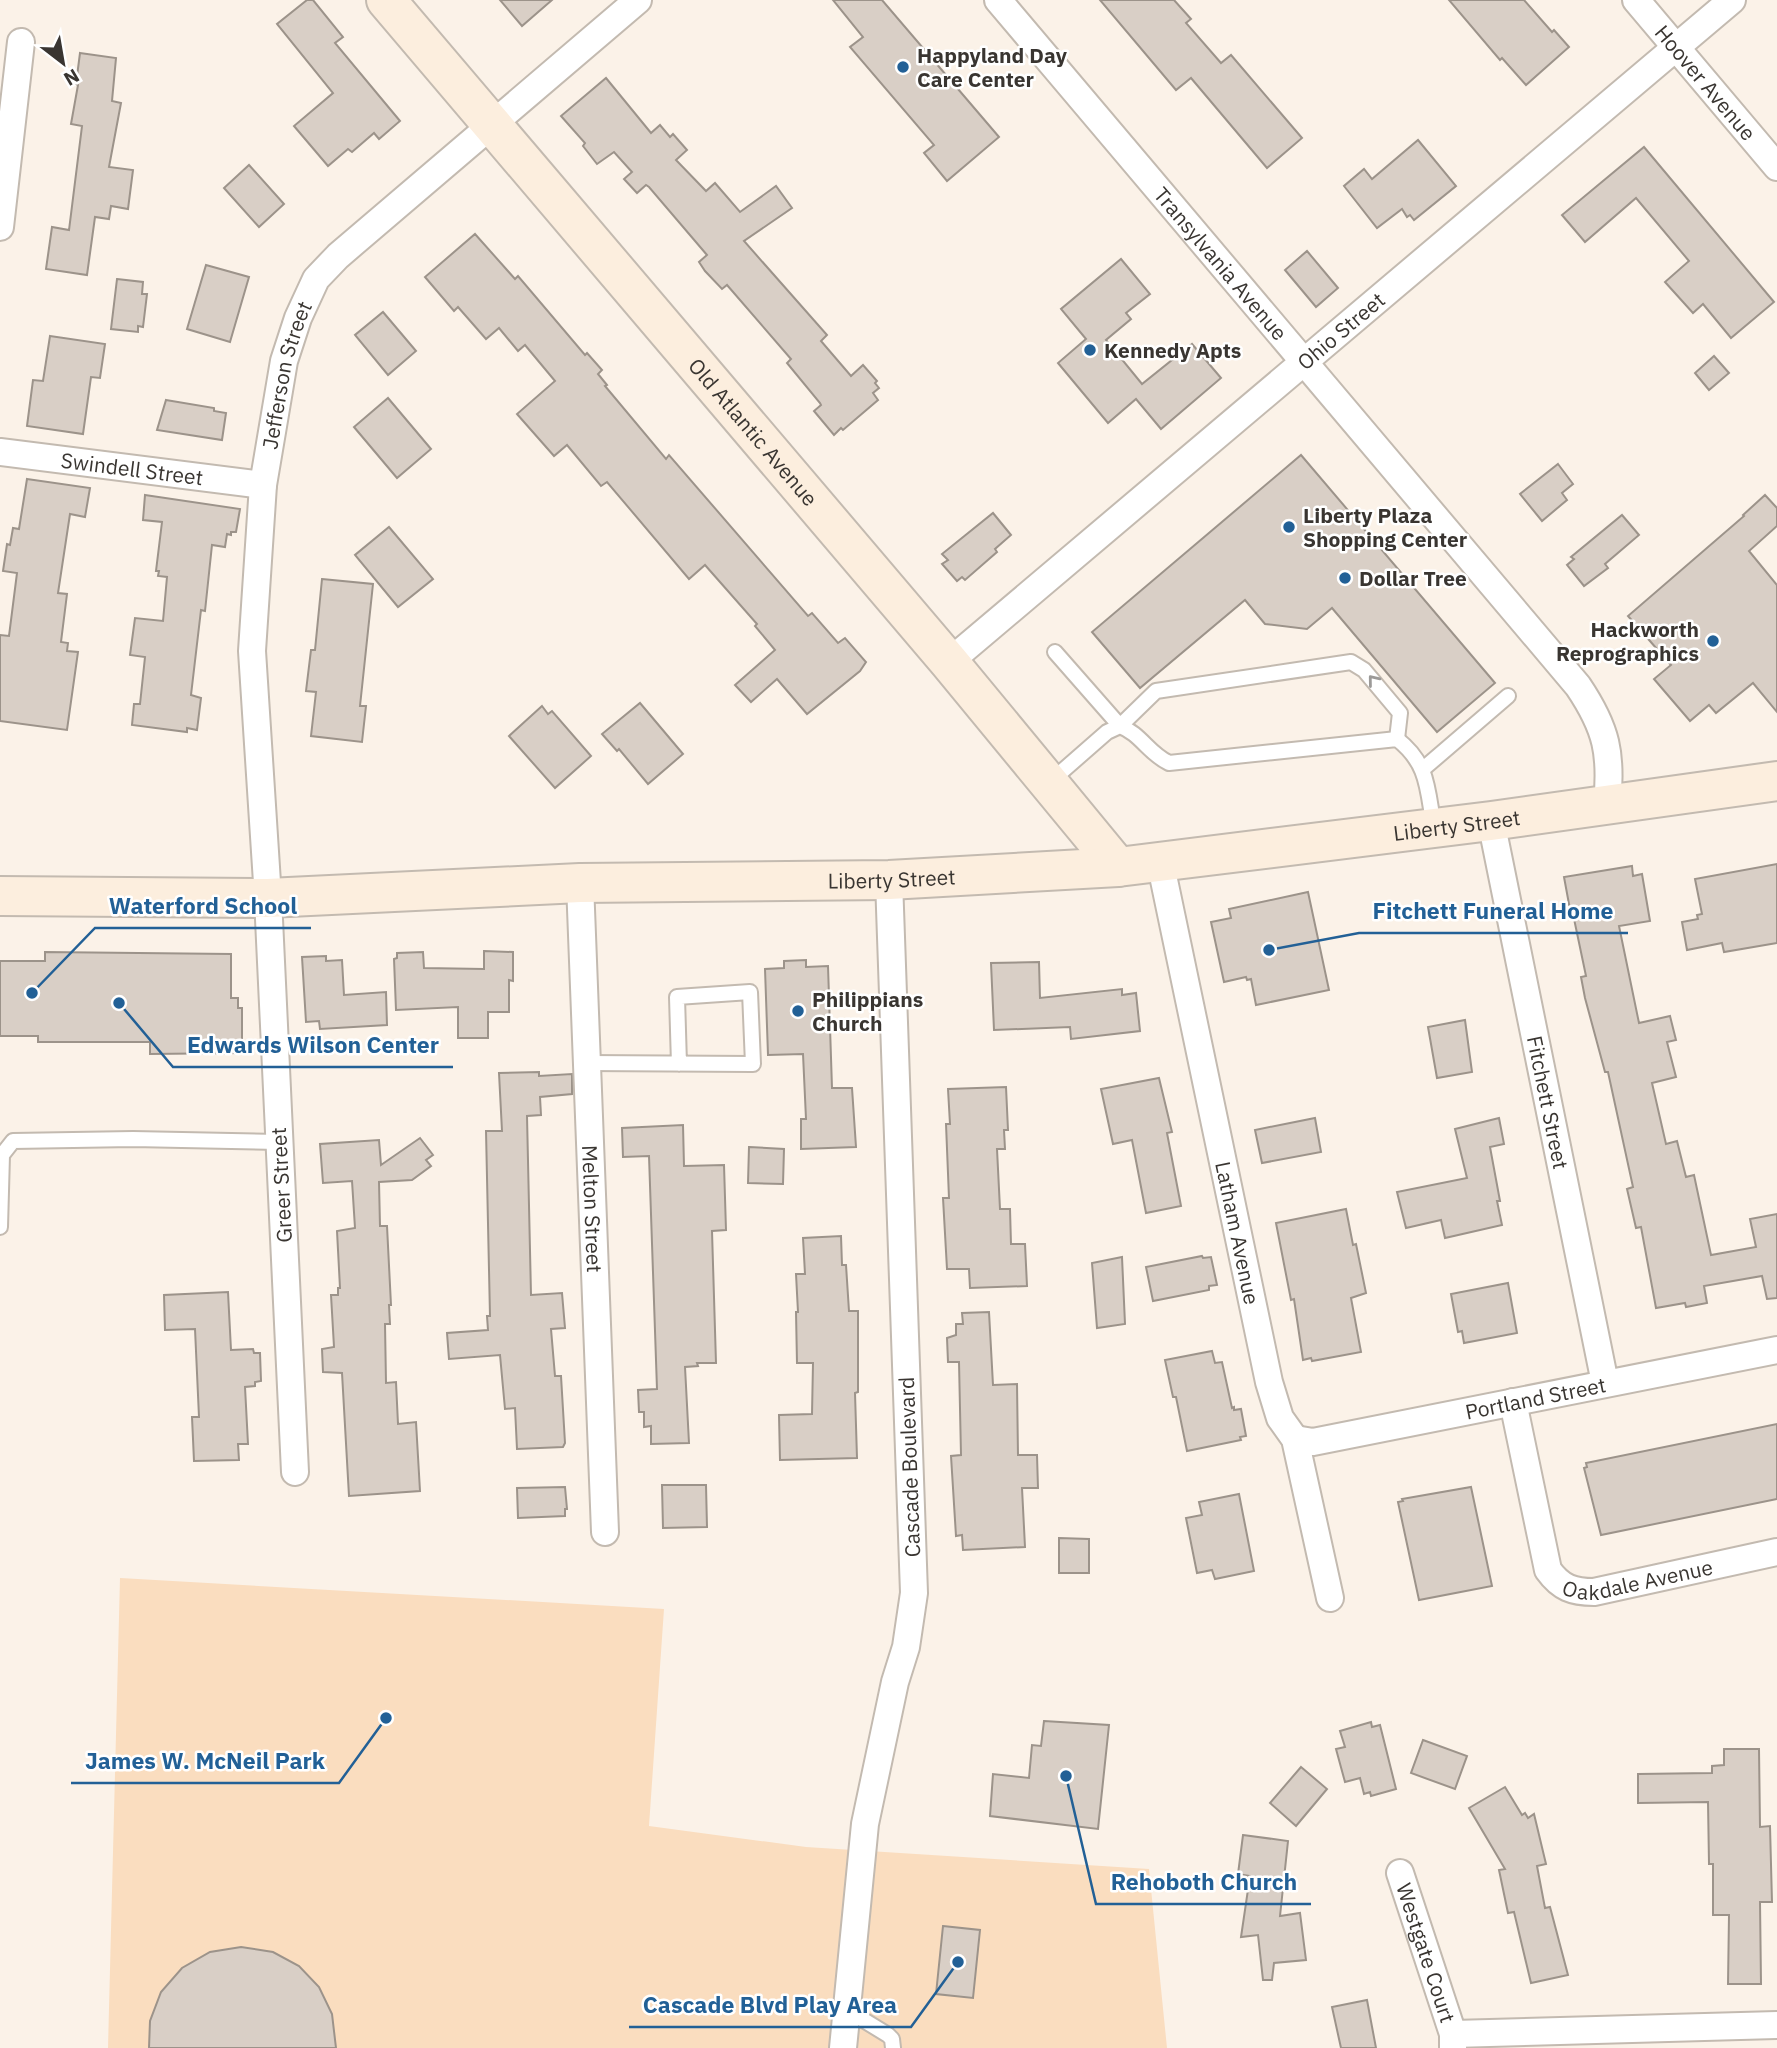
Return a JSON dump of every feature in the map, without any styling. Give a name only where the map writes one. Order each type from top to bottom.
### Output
[{"type":"main road","name":"Old Atlantic Avenue","points":[[386,0],[949,662],[1118,867]]},
{"type":"main road","name":"Liberty Street","points":[[0,896],[268,898],[580,883],[889,880],[1118,867],[1491,821],[1777,781]]},
{"type":"street","name":"Jefferson Street","points":[[268,898],[252,651],[263,485],[284,361],[298,318],[316,279],[366,229],[411,194],[638,0]]},
{"type":"street","name":"Transylvania Avenue","points":[[999,0],[1546,646],[1584,695],[1595,712],[1605,741],[1610,769],[1607,805]]},
{"type":"street","name":"Hoover Avenue","points":[[1636,0],[1777,167]]},
{"type":"street","name":"Ohio Street","points":[[949,662],[1732,0]]},
{"type":"street","points":[[0,227],[21,43]]},
{"type":"street","name":"Swindell Street","points":[[0,452],[263,485]]},
{"type":"street","name":"Fitchett Street","points":[[1491,821],[1605,1383]]},
{"type":"street","name":"Latham Avenue","points":[[1160,861],[1269,1382],[1280,1418],[1295,1439],[1330,1598]]},
{"type":"street","name":"Cascade Boulevard","points":[[843,2048],[865,1824],[895,1682],[906,1647],[914,1593],[889,880]]},
{"type":"street","name":"Melton Street","points":[[580,883],[605,1532]]},
{"type":"street","name":"Greer Street","points":[[268,898],[295,1472]]},
{"type":"street","name":"Portland Street","points":[[1295,1439],[1313,1442],[1777,1350]]},
{"type":"street","name":"Oakdale Avenue","points":[[1513,1402],[1548,1570],[1557,1583],[1574,1592],[1594,1592],[1777,1552]]},
{"type":"street","name":"Westgate Court","points":[[1400,1873],[1453,2041]]},
{"type":"street","points":[[1453,2041],[1777,2025]]},
{"type":"lane","points":[[1055,652],[1121,726],[1132,730],[1154,756],[1169,763],[1397,738],[1412,750],[1423,769],[1434,828]]},
{"type":"lane","points":[[1049,783],[1107,732],[1121,726],[1156,691],[1350,662],[1364,670],[1400,713],[1397,738]]},
{"type":"lane","points":[[1423,769],[1508,696]]},
{"type":"lane","points":[[586,1063],[679,1064],[752,1064],[750,992],[677,997],[679,1064]]},
{"type":"lane","points":[[0,1227],[2,1155],[13,1141],[133,1139],[279,1142]]},
{"type":"lane","points":[[847,2010],[888,2035],[892,2039],[893,2048]]},
{"type":"shaded area","points":[[120,1578],[664,1609],[649,1826],[806,1847],[1149,1869],[1167,2048],[108,2048]]},
{"type":"building","points":[[307,0],[313,0],[343,37],[335,43],[400,121],[379,139],[374,133],[352,152],[348,149],[328,166],[294,126],[333,93],[277,24]]},
{"type":"building","points":[[500,0],[552,0],[522,26]]},
{"type":"building","points":[[833,0],[882,0],[999,137],[947,181],[924,153],[934,145],[850,47],[863,37]]},
{"type":"building","points":[[1100,0],[1174,0],[1191,19],[1186,23],[1221,63],[1231,55],[1302,138],[1267,168],[1191,78],[1176,90]]},
{"type":"building","points":[[1449,0],[1524,0],[1569,47],[1526,85],[1502,58],[1500,60]]},
{"type":"building","points":[[80,53],[116,58],[112,101],[121,103],[109,167],[133,170],[128,209],[111,206],[109,219],[95,217],[87,275],[46,269],[52,227],[69,230],[82,126],[71,124]]},
{"type":"building","points":[[606,78],[651,133],[660,125],[670,137],[673,134],[687,150],[676,160],[706,191],[715,183],[740,212],[776,186],[792,208],[744,241],[827,335],[821,341],[851,376],[863,365],[877,381],[875,383],[879,388],[873,393],[878,400],[843,430],[841,428],[834,435],[814,411],[821,405],[787,363],[791,359],[727,285],[722,289],[705,271],[699,262],[707,255],[649,187],[646,185],[637,193],[624,179],[632,172],[614,152],[597,164],[583,146],[585,143],[561,116]]},
{"type":"building","points":[[1418,140],[1456,186],[1414,220],[1410,215],[1407,217],[1402,209],[1377,228],[1344,186],[1364,169],[1372,179]]},
{"type":"building","points":[[1644,147],[1774,302],[1731,338],[1703,304],[1693,313],[1665,282],[1689,261],[1636,198],[1585,242],[1562,215]]},
{"type":"building","points":[[249,165],[284,204],[259,227],[224,188]]},
{"type":"building","points":[[475,234],[515,279],[518,276],[585,355],[587,353],[602,370],[598,374],[607,385],[605,386],[666,459],[669,455],[808,616],[812,613],[838,643],[845,638],[866,662],[860,671],[807,714],[777,679],[751,702],[735,685],[775,650],[755,626],[757,624],[705,565],[689,579],[607,482],[601,486],[567,445],[554,456],[517,414],[555,381],[525,345],[518,351],[499,328],[486,339],[458,307],[454,311],[425,277]]},
{"type":"building","points":[[1307,251],[1338,288],[1316,307],[1285,270]]},
{"type":"building","name":"Kennedy Apts","points":[[1121,259],[1150,294],[1126,313],[1131,319],[1106,340],[1142,384],[1192,344],[1221,378],[1161,429],[1136,399],[1108,423],[1058,363],[1086,339],[1061,309]]},
{"type":"building","points":[[206,265],[249,277],[230,342],[187,329]]},
{"type":"building","points":[[117,279],[143,282],[142,294],[147,294],[143,327],[138,326],[138,332],[111,329]]},
{"type":"building","points":[[383,312],[416,351],[388,375],[355,335]]},
{"type":"building","points":[[50,336],[105,344],[100,378],[91,377],[83,434],[27,426],[33,380],[43,381]]},
{"type":"building","points":[[1714,356],[1729,373],[1709,390],[1695,373]]},
{"type":"building","points":[[388,398],[431,449],[397,478],[354,427]]},
{"type":"building","points":[[166,400],[214,408],[214,411],[226,413],[222,440],[157,430]]},
{"type":"building","name":"Liberty Plaza Shopping Center","points":[[1301,455],[1495,683],[1437,732],[1332,608],[1307,629],[1265,624],[1245,600],[1140,688],[1092,632]]},
{"type":"building","points":[[1558,464],[1573,484],[1562,493],[1567,500],[1542,521],[1520,494]]},
{"type":"building","points":[[27,479],[90,488],[85,517],[70,514],[58,593],[67,594],[61,642],[68,643],[67,651],[78,652],[67,730],[0,721],[0,635],[9,636],[17,573],[3,571],[7,544],[10,545],[13,528],[19,529]]},
{"type":"building","points":[[145,495],[240,509],[236,532],[227,534],[225,547],[212,545],[205,611],[201,610],[191,695],[201,698],[197,730],[187,728],[187,732],[132,725],[134,704],[140,704],[145,657],[130,655],[135,618],[163,621],[167,577],[158,576],[159,571],[156,571],[162,522],[143,520]]},
{"type":"building","name":"Hackworth Reprographics","points":[[1765,495],[1777,508],[1777,526],[1749,551],[1777,585],[1777,712],[1753,683],[1716,713],[1709,705],[1690,721],[1654,679],[1671,665],[1628,616]]},
{"type":"building","points":[[993,513],[1011,535],[995,549],[997,552],[965,580],[962,577],[957,581],[942,564],[948,560],[942,554]]},
{"type":"building","points":[[1622,515],[1639,535],[1605,564],[1608,568],[1584,586],[1567,565],[1574,559],[1571,557]]},
{"type":"building","points":[[389,527],[433,579],[398,607],[355,555]]},
{"type":"building","points":[[322,579],[373,584],[360,706],[366,706],[362,742],[311,736],[316,692],[306,691],[311,650],[315,650]]},
{"type":"building","points":[[640,703],[683,754],[648,784],[619,749],[617,751],[602,734]]},
{"type":"building","points":[[542,706],[548,714],[552,711],[591,756],[555,788],[509,736]]},
{"type":"building","points":[[1777,864],[1777,943],[1724,952],[1722,943],[1687,950],[1682,922],[1698,919],[1697,915],[1702,914],[1695,879]]},
{"type":"building","points":[[1632,866],[1633,876],[1642,874],[1650,921],[1619,926],[1639,1023],[1670,1016],[1676,1040],[1667,1042],[1676,1077],[1652,1083],[1666,1144],[1677,1141],[1686,1177],[1694,1175],[1711,1255],[1756,1247],[1750,1219],[1777,1214],[1777,1298],[1767,1299],[1762,1276],[1704,1286],[1707,1303],[1686,1307],[1685,1303],[1656,1308],[1641,1227],[1636,1228],[1627,1189],[1633,1187],[1608,1072],[1605,1072],[1585,998],[1581,977],[1586,976],[1564,877]]},
{"type":"building","points":[[1308,892],[1329,990],[1256,1005],[1251,979],[1247,980],[1246,977],[1224,982],[1211,922],[1231,918],[1229,909]]},
{"type":"building","points":[[484,951],[513,952],[513,981],[509,980],[509,1012],[488,1012],[488,1038],[458,1038],[458,1007],[396,1010],[394,959],[397,958],[397,953],[423,952],[424,968],[484,969]]},
{"type":"building","points":[[45,952],[231,954],[231,998],[238,998],[238,1008],[242,1008],[242,1053],[150,1054],[150,1042],[38,1042],[38,1036],[0,1036],[0,961],[45,961]]},
{"type":"building","points":[[326,956],[326,961],[342,960],[344,995],[386,992],[387,1025],[320,1029],[319,1021],[306,1022],[302,957]]},
{"type":"building","points":[[806,960],[806,967],[828,966],[832,1088],[852,1088],[856,1147],[801,1149],[801,1119],[806,1119],[803,1054],[768,1055],[765,969],[784,968],[784,961]]},
{"type":"building","points":[[1039,962],[1040,998],[1122,989],[1122,995],[1136,993],[1140,1031],[1071,1039],[1070,1027],[994,1030],[991,963]]},
{"type":"building","points":[[1465,1020],[1472,1072],[1437,1078],[1428,1027]]},
{"type":"building","points":[[539,1072],[539,1076],[572,1074],[572,1094],[540,1097],[541,1115],[527,1116],[531,1295],[562,1293],[565,1328],[551,1329],[555,1376],[561,1376],[565,1443],[563,1447],[517,1449],[515,1408],[505,1409],[500,1355],[449,1359],[447,1333],[488,1330],[487,1316],[490,1316],[486,1131],[502,1131],[499,1073]]},
{"type":"building","points":[[1159,1078],[1172,1132],[1167,1133],[1181,1206],[1146,1213],[1132,1140],[1113,1144],[1101,1089]]},
{"type":"building","points":[[1006,1087],[1008,1130],[1004,1130],[1005,1149],[997,1149],[1000,1209],[1010,1209],[1011,1244],[1025,1244],[1027,1286],[970,1288],[969,1269],[947,1269],[943,1198],[949,1198],[946,1124],[950,1124],[948,1089]]},
{"type":"building","points":[[1315,1118],[1321,1152],[1262,1163],[1255,1130]]},
{"type":"building","points":[[1499,1118],[1504,1144],[1490,1147],[1502,1225],[1445,1238],[1441,1220],[1406,1228],[1397,1192],[1467,1178],[1455,1129]]},
{"type":"building","points":[[683,1125],[684,1166],[724,1165],[726,1230],[712,1231],[716,1363],[697,1363],[698,1366],[685,1367],[689,1443],[651,1444],[651,1426],[644,1427],[644,1412],[639,1412],[638,1390],[657,1389],[649,1156],[623,1157],[622,1128]]},
{"type":"building","points":[[420,1138],[433,1155],[426,1160],[431,1166],[412,1180],[379,1182],[380,1226],[387,1226],[391,1305],[390,1324],[385,1324],[386,1383],[396,1382],[398,1424],[416,1422],[420,1491],[349,1496],[342,1373],[323,1372],[322,1349],[334,1347],[331,1295],[338,1295],[340,1288],[337,1231],[355,1228],[352,1181],[323,1183],[320,1144],[379,1140],[381,1165]]},
{"type":"building","points":[[749,1147],[784,1149],[783,1184],[748,1183]]},
{"type":"building","points":[[1346,1209],[1366,1293],[1351,1298],[1361,1352],[1312,1361],[1311,1358],[1303,1360],[1294,1299],[1291,1300],[1276,1223]]},
{"type":"building","points":[[841,1236],[849,1311],[858,1311],[858,1392],[855,1393],[857,1458],[780,1460],[779,1415],[812,1414],[813,1363],[797,1363],[796,1274],[805,1274],[803,1238]]},
{"type":"building","points":[[1202,1256],[1211,1257],[1217,1285],[1209,1286],[1209,1290],[1153,1301],[1146,1267]]},
{"type":"building","points":[[1122,1257],[1125,1324],[1097,1328],[1092,1263]]},
{"type":"building","points":[[1508,1283],[1517,1333],[1464,1343],[1462,1331],[1458,1332],[1451,1294]]},
{"type":"building","points":[[228,1292],[231,1350],[253,1349],[254,1353],[260,1353],[261,1381],[255,1382],[255,1386],[245,1387],[248,1444],[238,1444],[239,1460],[194,1461],[192,1417],[199,1417],[195,1329],[165,1330],[164,1295]]},
{"type":"building","points":[[989,1312],[993,1385],[1017,1384],[1018,1455],[1037,1455],[1038,1488],[1022,1488],[1025,1547],[963,1550],[962,1535],[956,1536],[951,1456],[961,1455],[959,1362],[948,1362],[947,1338],[956,1335],[956,1324],[963,1324],[962,1313]]},
{"type":"building","points":[[1212,1351],[1215,1363],[1222,1362],[1232,1408],[1241,1409],[1246,1436],[1240,1437],[1241,1440],[1187,1451],[1165,1360]]},
{"type":"building","points":[[1777,1424],[1777,1499],[1601,1535],[1584,1468],[1587,1467],[1586,1463]]},
{"type":"building","points":[[662,1485],[706,1485],[707,1527],[663,1528]]},
{"type":"building","points":[[565,1487],[565,1516],[518,1518],[517,1488]]},
{"type":"building","points":[[1471,1487],[1492,1586],[1419,1600],[1398,1502],[1403,1501],[1402,1499]]},
{"type":"building","points":[[1239,1494],[1254,1571],[1215,1579],[1212,1570],[1197,1573],[1186,1518],[1202,1515],[1199,1502]]},
{"type":"building","points":[[1059,1538],[1089,1539],[1089,1573],[1059,1573]]},
{"type":"building","points":[[1044,1721],[1109,1725],[1098,1829],[990,1816],[993,1774],[1029,1778],[1032,1745],[1041,1746]]},
{"type":"building","points":[[1371,1722],[1372,1727],[1380,1725],[1396,1789],[1371,1796],[1370,1792],[1364,1794],[1360,1778],[1345,1782],[1336,1749],[1345,1747],[1340,1731]]},
{"type":"building","points":[[1423,1740],[1467,1756],[1455,1789],[1411,1773]]},
{"type":"building","points":[[1724,1749],[1759,1749],[1760,1827],[1770,1826],[1772,1902],[1760,1902],[1761,1984],[1728,1984],[1729,1915],[1713,1915],[1713,1864],[1709,1864],[1708,1802],[1638,1803],[1638,1774],[1712,1773],[1712,1766],[1724,1765]]},
{"type":"building","points":[[1301,1767],[1327,1789],[1296,1826],[1270,1803]]},
{"type":"building","points":[[1505,1787],[1522,1815],[1525,1813],[1528,1818],[1534,1814],[1546,1864],[1537,1866],[1545,1908],[1550,1907],[1568,1975],[1531,1983],[1514,1912],[1508,1913],[1499,1870],[1505,1869],[1469,1808]]},
{"type":"building","points":[[1243,1835],[1288,1841],[1280,1916],[1300,1913],[1306,1960],[1274,1963],[1272,1980],[1263,1980],[1258,1935],[1241,1937],[1250,1876],[1238,1874]]},
{"type":"building","points":[[943,1926],[980,1930],[973,1998],[936,1994]]},
{"type":"building","points":[[241,1947],[273,1952],[299,1966],[319,1987],[332,2014],[336,2048],[149,2048],[150,2021],[161,1992],[182,1968],[210,1952]]},
{"type":"building","points":[[1367,2000],[1376,2048],[1341,2048],[1332,2007]]},
{"type":"place","name":"Happyland Day Care Center","points":[[903,67]]},
{"type":"place","name":"Kennedy Apts","points":[[1090,350]]},
{"type":"place","name":"Liberty Plaza Shopping Center","points":[[1289,527]]},
{"type":"place","name":"Dollar Tree","points":[[1345,578]]},
{"type":"place","name":"Hackworth Reprographics","points":[[1713,641]]},
{"type":"place","name":"Fitchett Funeral Home","points":[[1269,950]]},
{"type":"place","name":"Waterford School","points":[[32,993]]},
{"type":"place","name":"Edwards Wilson Center","points":[[119,1003]]},
{"type":"place","name":"Philippians Church","points":[[798,1011]]},
{"type":"place","name":"James W. McNeil Park","points":[[386,1718]]},
{"type":"place","name":"Rehoboth Church","points":[[1066,1776]]},
{"type":"place","name":"Cascade Blvd Play Area","points":[[958,1962]]}]
